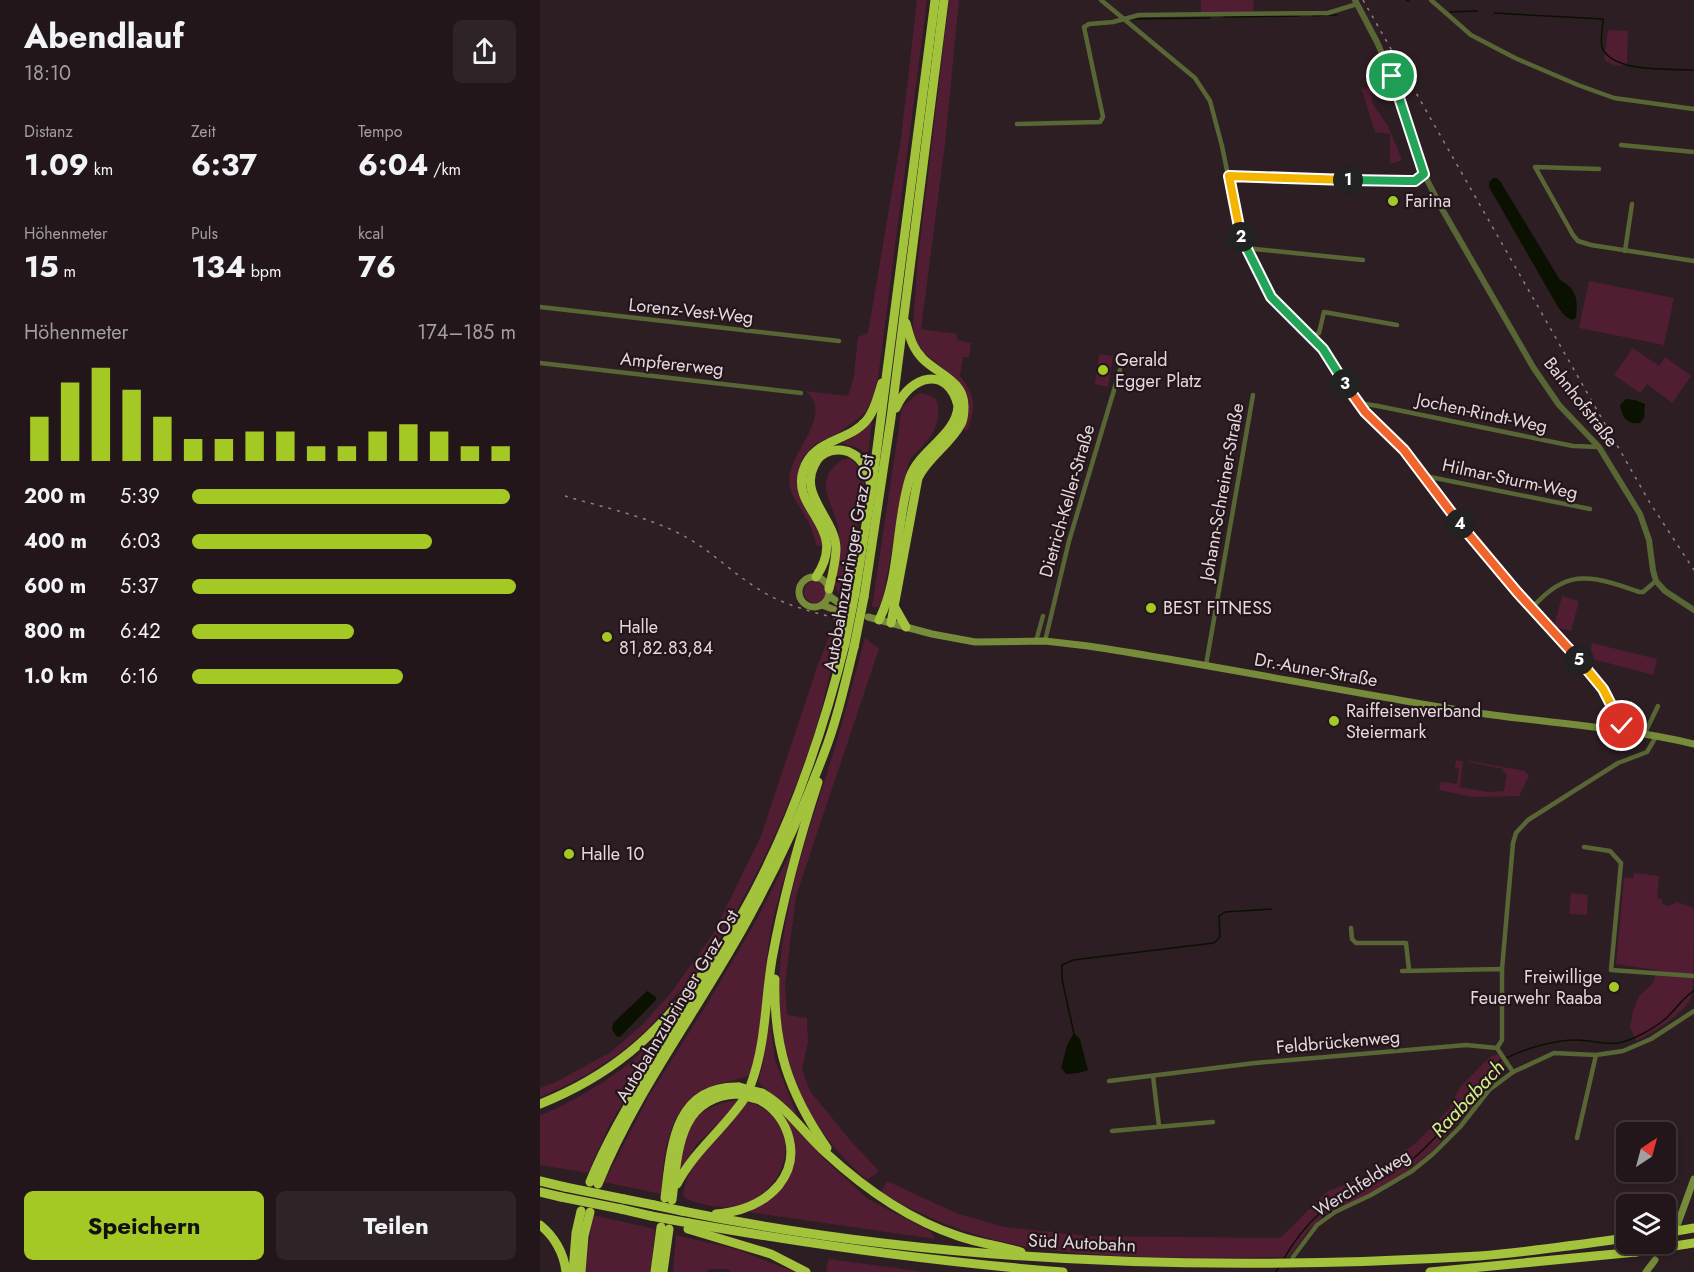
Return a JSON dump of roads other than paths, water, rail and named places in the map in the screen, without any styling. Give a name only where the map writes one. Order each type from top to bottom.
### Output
[{"type":"highway","name":"Autobahnzubringer Graz Ost","points":[[860,595],[935,0]]},
{"type":"highway","name":"Autobahnzubringer Graz Ost","points":[[850,645],[817,746],[786,824],[757,887],[628,1104],[604,1148],[594,1183],[634,1109],[755,907],[791,833],[823,756],[850,645],[891,418],[944,0]]},
{"type":"highway","points":[[891,623],[918,478],[925,465],[957,431],[964,415],[964,398],[961,393],[950,378],[917,352],[909,339],[904,315]]},
{"type":"highway","points":[[816,577],[825,565],[828,544],[801,485],[803,472],[812,455],[820,447],[858,428],[866,421],[872,412],[888,367]]},
{"type":"highway","points":[[879,620],[889,595],[911,476],[922,456],[950,428],[958,406],[953,394],[944,383],[928,378],[922,379],[906,390],[891,418]]},
{"type":"highway","points":[[829,592],[836,548],[827,522],[811,490],[812,468],[828,452],[845,450],[862,462],[872,487]]},
{"type":"highway","points":[[894,606],[906,627]]},
{"type":"highway","points":[[751,1084],[761,1052],[772,958],[786,892],[818,782],[823,756]]},
{"type":"highway","points":[[777,942],[776,1017],[788,1079],[803,1112],[839,1165]]},
{"type":"highway","points":[[540,1104],[573,1091],[620,1061],[668,1016],[719,954]]},
{"type":"highway","points":[[740,1093],[727,1121],[699,1150],[670,1196],[672,1143],[682,1117],[696,1101],[708,1093],[726,1088],[761,1096],[782,1108],[824,1152],[856,1180],[912,1217],[957,1236],[1043,1258]]},
{"type":"highway","points":[[701,1215],[731,1212],[753,1204],[773,1191],[786,1173],[791,1152],[787,1131],[777,1113],[761,1096]]},
{"type":"highway","name":"Süd Autobahn","points":[[540,1181],[701,1215],[886,1244],[955,1252],[1043,1258],[1160,1264],[1309,1265],[1481,1256],[1616,1239]]},
{"type":"highway","points":[[540,1192],[651,1216],[665,1225],[689,1226],[771,1254],[806,1272]]},
{"type":"highway","points":[[573,1272],[576,1233],[585,1211],[581,1272]]},
{"type":"highway","points":[[540,1225],[548,1231],[558,1245],[566,1272]]},
{"type":"highway","points":[[655,1272],[665,1225]]},
{"type":"highway","points":[[663,1272],[665,1225]]},
{"type":"highway","name":"Süd Autobahn","points":[[689,1226],[890,1255],[1063,1272]]},
{"type":"highway","points":[[1676,1231],[1694,1228]]},
{"type":"highway","points":[[1430,1272],[1636,1252],[1694,1243]]},
{"type":"main road","points":[[816,577],[825,582],[829,592],[844,610],[822,605],[812,607],[804,603],[799,591],[803,583],[816,577]]},
{"type":"main road","points":[[822,605],[829,592]]},
{"type":"main road","name":"Dr.-Auner-Straße","points":[[868,617],[932,634],[975,642],[1045,641],[1088,646],[1466,711],[1645,733],[1694,744]]},
{"type":"main road","points":[[1678,1223],[1694,1179]]},
{"type":"street","points":[[1101,0],[1195,78],[1210,101],[1229,176],[1240,234],[1271,297],[1323,349],[1361,406],[1404,450],[1453,516],[1603,689],[1624,731]]},
{"type":"street","points":[[1431,0],[1471,35],[1515,58],[1578,85],[1614,98],[1694,109]]},
{"type":"street","points":[[1017,124],[1100,122],[1103,117],[1083,27],[1089,24],[1113,22],[1139,15],[1328,12],[1356,2]]},
{"type":"street","name":"Bahnhofstraße","points":[[1356,2],[1392,76],[1424,174],[1533,367],[1559,405],[1599,447],[1640,514],[1649,540],[1656,582]]},
{"type":"street","points":[[1621,145],[1694,152]]},
{"type":"street","points":[[1599,169],[1536,167],[1578,241],[1584,244],[1694,261]]},
{"type":"street","points":[[1229,176],[1415,181],[1424,174]]},
{"type":"street","points":[[1625,250],[1632,204]]},
{"type":"street","points":[[1245,248],[1363,260]]},
{"type":"street","name":"Lorenz-Vest-Weg","points":[[540,307],[839,341]]},
{"type":"street","points":[[1311,337],[1319,333],[1324,312],[1397,325]]},
{"type":"street","name":"Ampfererweg","points":[[540,363],[801,393]]},
{"type":"street","name":"Dietrich-Keller-Straße","points":[[1045,641],[1068,541],[1120,370]]},
{"type":"street","name":"Johann-Schreiner-Straße","points":[[1206,665],[1253,395]]},
{"type":"street","name":"Jochen-Rindt-Weg","points":[[1361,406],[1365,404],[1381,406],[1574,446],[1599,447]]},
{"type":"street","name":"Hilmar-Sturm-Weg","points":[[1425,476],[1590,510]]},
{"type":"street","points":[[1531,608],[1561,583],[1575,578],[1587,578],[1639,592],[1656,582],[1665,591],[1694,610]]},
{"type":"street","points":[[1036,641],[1043,616]]},
{"type":"street","points":[[1645,733],[1658,706]]},
{"type":"street","points":[[1511,1070],[1499,1051],[1502,1040],[1502,969],[1513,843],[1516,833],[1528,820],[1618,763],[1647,752],[1657,735]]},
{"type":"street","points":[[1584,847],[1610,851],[1621,863],[1611,970],[1694,976]]},
{"type":"street","points":[[1351,927],[1352,939],[1356,943],[1406,943],[1409,970]]},
{"type":"street","points":[[1402,971],[1502,969]]},
{"type":"street","name":"Werchfeldweg","points":[[1293,1257],[1317,1225],[1335,1212],[1371,1195],[1412,1171],[1433,1154],[1511,1070],[1554,1053],[1596,1055],[1623,1051],[1651,1039],[1694,1011]]},
{"type":"street","name":"Feldbrückenweg","points":[[1109,1081],[1348,1054],[1466,1045],[1499,1051]]},
{"type":"street","points":[[1577,1138],[1596,1055]]},
{"type":"street","points":[[1153,1076],[1159,1126]]},
{"type":"street","points":[[1112,1131],[1214,1122]]},
{"type":"waterway","points":[[1450,12],[1477,11]]},
{"type":"waterway","points":[[1494,13],[1603,19],[1602,47],[1617,61],[1643,68],[1694,70]]},
{"type":"waterway","points":[[1313,16],[1324,15]]},
{"type":"waterway","points":[[1328,15],[1337,15]]},
{"type":"waterway","points":[[1224,17],[1299,16]]},
{"type":"waterway","points":[[1132,19],[1210,18]]},
{"type":"waterway","points":[[1074,1034],[1062,979],[1062,965],[1073,960],[1214,943],[1220,937],[1219,916],[1225,912],[1272,909]]},
{"type":"waterway","name":"Raababach","points":[[1506,1058],[1559,1041],[1625,1042],[1659,1023],[1694,991]]},
{"type":"waterway","name":"Raababach","points":[[1283,1260],[1301,1233],[1321,1212],[1345,1194],[1400,1167],[1426,1147],[1501,1060]]},
{"type":"waterway","name":"Raababach","points":[[1276,1272],[1279,1266]]},
{"type":"railway","points":[[1363,0],[1650,503],[1694,570]]},
{"type":"railway","points":[[565,496],[669,529],[703,548],[750,584],[770,596],[800,608],[842,620]]},
{"type":"place","name":"Farina","points":[[1393,201]]},
{"type":"place","name":"Gerald Egger Platz","points":[[1103,370]]},
{"type":"place","name":"BEST FITNESS","points":[[1151,608]]},
{"type":"place","name":"Halle 81,82.83,84","points":[[607,637]]},
{"type":"place","name":"Raiffeisenverband Steiermark","points":[[1334,721]]},
{"type":"place","name":"Halle 10","points":[[569,854]]},
{"type":"place","name":"Freiwillige Feuerwehr Raaba","points":[[1614,987]]}]
